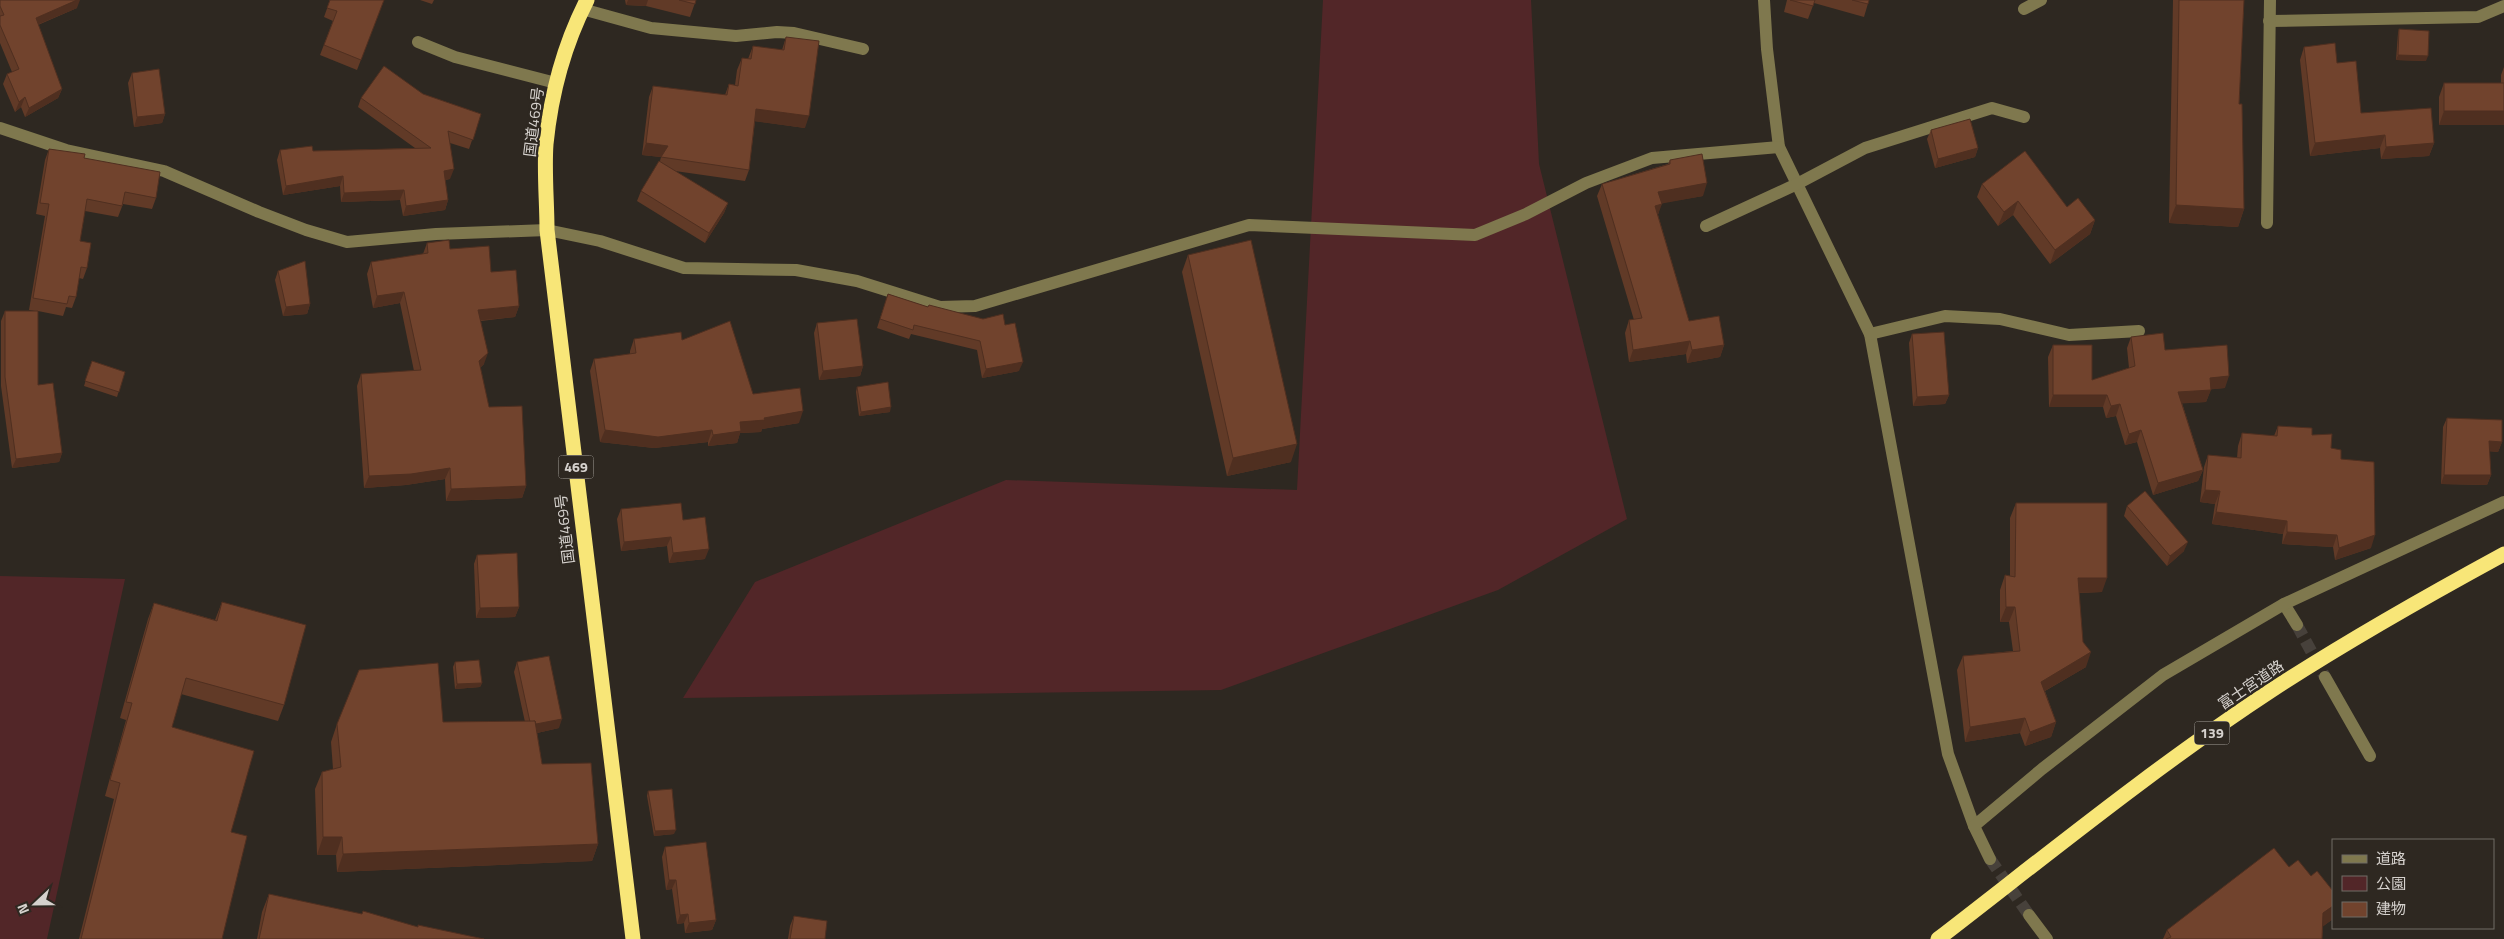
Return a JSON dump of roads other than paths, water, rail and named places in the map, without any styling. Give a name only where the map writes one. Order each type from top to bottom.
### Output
[{"type":"highway","name":"国道469号","points":[[584,5],[568,40],[556,83],[546,145],[547,230],[632,939]]},
{"type":"highway","name":"富士宮道路","points":[[1938,939],[2156,772],[2271,691],[2410,605],[2504,554]]},
{"type":"street","points":[[1764,0],[1767,48],[1779,147],[1870,334],[1948,754],[1974,826],[1990,859]]},
{"type":"street","points":[[2024,9],[2041,0]]},
{"type":"street","points":[[2267,223],[2270,0]]},
{"type":"street","points":[[584,5],[650,28],[736,36],[777,32],[794,33],[863,48]]},
{"type":"street","points":[[2269,21],[2478,17],[2504,6]]},
{"type":"street","points":[[418,42],[455,57],[556,83]]},
{"type":"street","points":[[1706,226],[1797,184],[1865,148],[1992,108],[2024,117]]},
{"type":"street","points":[[0,128],[66,150],[164,170],[260,212],[306,230],[347,242],[436,234],[547,230],[600,241],[684,268],[796,270],[857,281],[940,307],[975,306],[1249,225],[1475,235],[1526,214],[1586,183],[1652,158],[1779,147]]},
{"type":"street","points":[[1870,334],[1945,316],[2000,318],[2069,335],[2139,331]]},
{"type":"street","points":[[1974,826],[2049,764],[2163,675],[2284,604],[2504,502]]},
{"type":"street","points":[[2284,604],[2297,625]]},
{"type":"street","points":[[2325,676],[2370,756]]},
{"type":"street","points":[[2029,916],[2047,939]]},
{"type":"tunnel","points":[[2297,625],[2325,677]]},
{"type":"tunnel","points":[[1990,859],[2029,915]]}]
